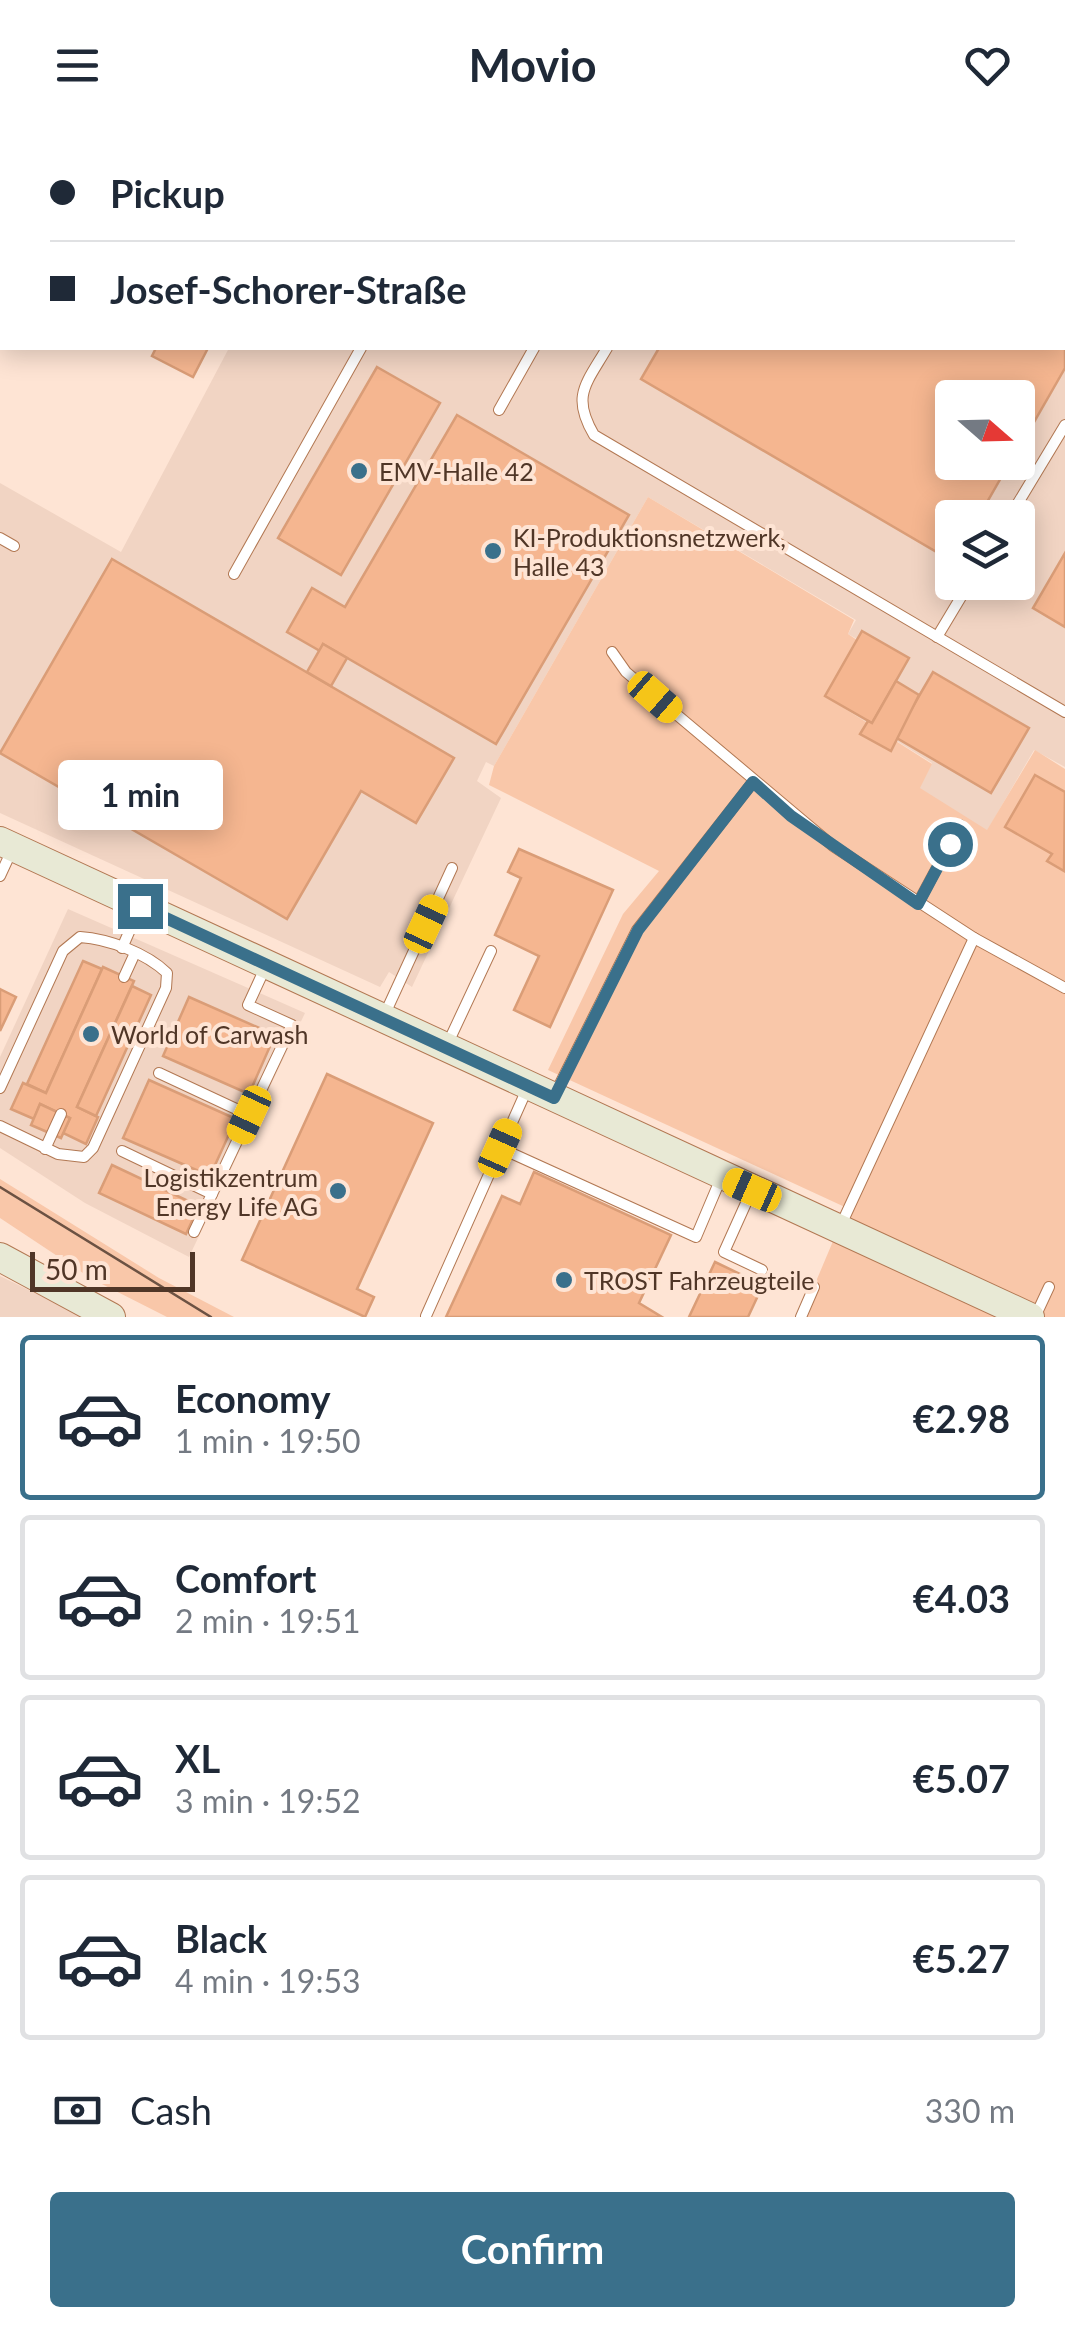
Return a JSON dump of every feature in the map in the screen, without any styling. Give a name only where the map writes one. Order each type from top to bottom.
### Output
[{"type":"street","points":[[7,844],[1033,1317]]},
{"type":"street","points":[[0,1257],[111,1317]]},
{"type":"lane","points":[[234,574],[360,350]]},
{"type":"lane","points":[[499,410],[533,350]]},
{"type":"lane","points":[[606,350],[582,391],[582,413],[594,435],[1065,712]]},
{"type":"lane","points":[[1020,500],[1065,424]]},
{"type":"lane","points":[[0,538],[14,546]]},
{"type":"lane","points":[[937,637],[959,600]]},
{"type":"lane","points":[[612,652],[626,672],[791,816],[918,904],[1065,988]]},
{"type":"lane","points":[[426,1316],[500,1148],[541,1092],[638,930],[753,782]]},
{"type":"lane","points":[[918,904],[960,826]]},
{"type":"lane","points":[[0,876],[7,844]]},
{"type":"lane","points":[[383,1019],[452,868]]},
{"type":"lane","points":[[122,948],[140,906]]},
{"type":"lane","points":[[0,1088],[63,952],[80,936],[100,938],[168,973],[166,988],[93,1148],[72,1159],[0,1126]]},
{"type":"lane","points":[[839,1228],[974,938]]},
{"type":"lane","points":[[446,1048],[491,951]]},
{"type":"lane","points":[[124,976],[134,954]]},
{"type":"lane","points":[[194,1232],[292,1025],[248,1004],[266,965]]},
{"type":"lane","points":[[159,1073],[249,1115]]},
{"type":"lane","points":[[45,1148],[61,1114]]},
{"type":"lane","points":[[500,1148],[696,1237],[722,1176]]},
{"type":"lane","points":[[122,1151],[212,1194]]},
{"type":"lane","points":[[752,1190],[724,1252],[762,1270]]},
{"type":"lane","points":[[1033,1317],[1049,1287]]},
{"type":"lane","points":[[802,1317],[814,1288]]},
{"type":"shaded area","points":[[228,350],[1065,350],[1065,767],[1034,750],[987,831],[939,802],[919,788],[932,763],[824,696],[857,639],[848,634],[856,620],[648,497],[494,766],[486,762],[477,781],[501,798],[412,987],[389,972],[380,987],[0,813],[0,483],[121,552]]},
{"type":"shaded area","points":[[648,497],[854,620],[848,634],[857,640],[825,696],[932,764],[920,788],[987,830],[1035,750],[1065,769],[1065,1317],[801,1317],[847,1208],[548,1070],[623,914],[659,871],[489,785],[494,766]]},
{"type":"shaded area","points":[[68,909],[305,1013],[189,1257],[85,1203],[0,1148],[0,1057]]},
{"type":"shaded area","points":[[0,1179],[159,1278],[234,1317],[167,1317],[92,1279],[0,1218]]},
{"type":"shaded area","points":[[0,1276],[84,1317],[0,1317]]},
{"type":"building","points":[[155,350],[207,350],[193,377],[152,356]]},
{"type":"building","points":[[658,350],[1065,350],[1065,368],[1035,420],[1035,380],[935,380],[935,480],[1000,480],[988,500],[935,500],[935,551],[641,379]]},
{"type":"building","name":"EMV-Halle 42","points":[[377,367],[440,403],[341,575],[278,538]]},
{"type":"building","name":"KI-Produktionsnetzwerk, Halle 43","points":[[457,415],[629,515],[496,744],[323,644],[320,651],[287,632],[312,588],[345,607]]},
{"type":"building","points":[[1065,553],[1065,627],[1033,608]]},
{"type":"building","points":[[112,559],[454,758],[416,823],[361,791],[287,919],[0,753]]},
{"type":"building","points":[[862,631],[909,658],[872,723],[825,696]]},
{"type":"building","points":[[323,644],[347,658],[331,686],[307,672]]},
{"type":"building","points":[[933,672],[1029,728],[991,793],[895,737]]},
{"type":"building","points":[[896,681],[919,695],[891,751],[860,734],[868,721],[872,723]]},
{"type":"building","points":[[1035,775],[1065,792],[1064,871],[1047,861],[1052,854],[1005,827]]},
{"type":"building","points":[[519,849],[613,890],[550,1027],[514,1010],[539,956],[495,935],[521,878],[508,872]]},
{"type":"building","points":[[83,961],[102,969],[46,1093],[27,1084]]},
{"type":"building","name":"World of Carwash","points":[[103,967],[134,981],[77,1107],[98,1117],[86,1144],[63,1133],[70,1118],[40,1104],[34,1119],[11,1109],[23,1083],[46,1093]]},
{"type":"building","points":[[132,986],[151,995],[96,1116],[77,1107]]},
{"type":"building","points":[[0,989],[16,997],[0,1031]]},
{"type":"building","points":[[189,997],[275,1035],[249,1094],[163,1056]]},
{"type":"building","name":"Logistikzentrum Energy Life AG","points":[[327,1074],[433,1123],[357,1289],[374,1297],[365,1317],[242,1260]]},
{"type":"building","points":[[149,1080],[236,1119],[210,1176],[123,1138]]},
{"type":"building","points":[[40,1104],[70,1118],[61,1138],[31,1125]]},
{"type":"building","points":[[112,1165],[199,1206],[186,1234],[99,1193]]},
{"type":"building","points":[[534,1172],[671,1235],[639,1303],[662,1317],[446,1317],[502,1196],[520,1204]]},
{"type":"building","points":[[715,1262],[763,1285],[748,1317],[689,1317]]},
{"type":"tram line","points":[[0,1187],[211,1317]]},
{"type":"place","name":"EMV-Halle 42","points":[[359,471]]},
{"type":"place","name":"KI-Produktionsnetzwerk, Halle 43","points":[[493,551]]},
{"type":"place","name":"World of Carwash","points":[[91,1034]]},
{"type":"place","name":"Logistikzentrum Energy Life AG","points":[[338,1191]]},
{"type":"place","name":"TROST Fahrzeugteile","points":[[564,1280]]},
{"type":"route","points":[[140,906],[554,1098],[638,930],[673,880],[753,782],[791,816],[918,904],[950,844]]}]
